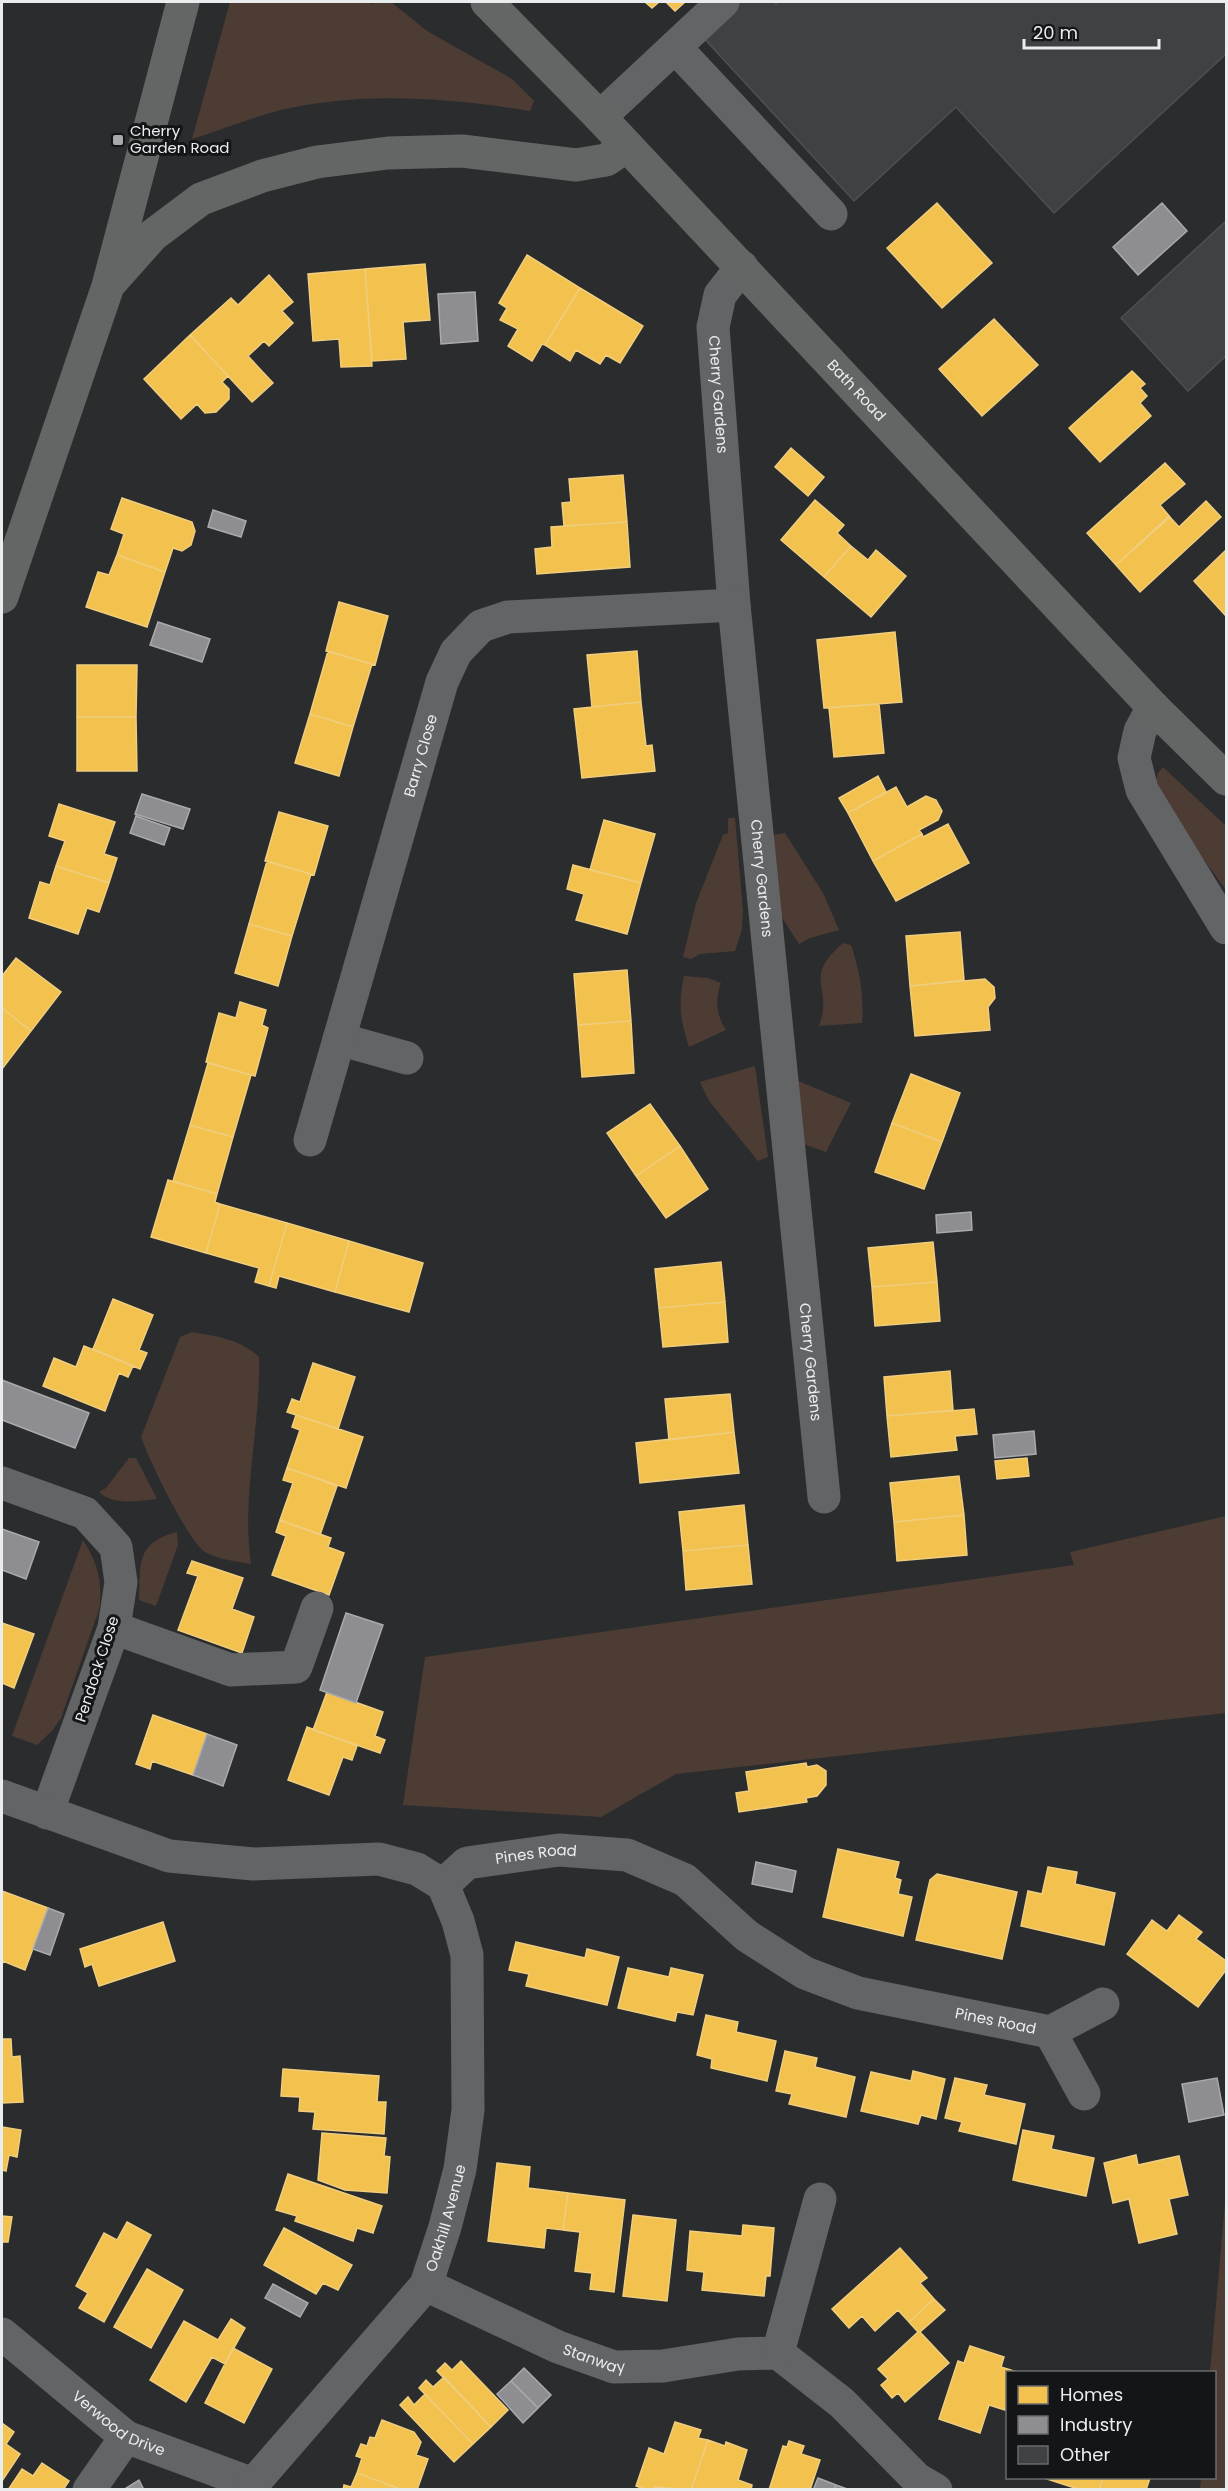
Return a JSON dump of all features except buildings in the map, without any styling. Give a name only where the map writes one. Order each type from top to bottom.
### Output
[{"type":"main road","points":[[2,597],[108,286],[183,2]]},
{"type":"main road","name":"Bath Road","points":[[487,2],[742,267],[1153,707],[1227,779]]},
{"type":"main road","points":[[108,286],[153,235],[201,199],[262,176],[317,162],[388,153],[462,151],[576,165],[606,160],[627,146]]},
{"type":"street","points":[[600,117],[723,2]]},
{"type":"street","points":[[675,47],[831,214]]},
{"type":"street","name":"Cherry Gardens","points":[[742,267],[720,295],[713,327],[734,605],[824,1497]]},
{"type":"street","name":"Barry Close","points":[[310,1140],[442,682],[456,652],[481,626],[508,617],[734,605]]},
{"type":"street","points":[[1153,707],[1140,731],[1134,758],[1142,790],[1227,928]]},
{"type":"street","points":[[339,1039],[407,1058]]},
{"type":"street","name":"Pendock Close","points":[[2,1484],[85,1513],[116,1547],[121,1582],[114,1628],[47,1813]]},
{"type":"street","points":[[114,1628],[231,1670],[296,1667],[317,1608]]},
{"type":"street","points":[[2,1796],[169,1856],[253,1864],[379,1859],[417,1869],[443,1885]]},
{"type":"street","name":"Pines Road","points":[[443,1885],[467,1863],[559,1850],[627,1855],[685,1880],[747,1936],[805,1973],[858,1993],[1050,2032],[1103,2004]]},
{"type":"street","name":"Oakhill Avenue","points":[[254,2487],[426,2285],[445,2227],[460,2169],[468,2110],[467,1955],[458,1921],[443,1885]]},
{"type":"street","name":"Pines Road","points":[[1050,2032],[1084,2094]]},
{"type":"street","points":[[820,2199],[778,2353],[842,2403],[917,2479],[936,2490]]},
{"type":"street","name":"Stanway","points":[[426,2285],[558,2348],[614,2367],[663,2366],[738,2354],[778,2353]]},
{"type":"street","name":"Verwood Drive","points":[[2,2334],[126,2437],[254,2487]]},
{"type":"street","points":[[89,2490],[126,2437]]},
{"type":"shaded area","points":[[230,2],[369,2],[372,4],[391,2],[427,31],[512,79],[534,101],[530,111],[431,99],[331,101],[266,114],[192,139]]},
{"type":"shaded area","points":[[1163,767],[1226,826],[1226,890],[1153,790],[1158,773]]},
{"type":"shaded area","points":[[728,818],[735,818],[743,912],[742,929],[735,951],[700,954],[691,959],[683,957],[696,903],[723,835],[728,833]]},
{"type":"shaded area","points":[[785,833],[823,893],[839,930],[810,938],[799,944],[779,913],[772,835]]},
{"type":"shaded area","points":[[843,943],[851,945],[857,965],[862,993],[862,1023],[819,1026],[823,1012],[821,975],[824,966]]},
{"type":"shaded area","points":[[684,976],[708,978],[721,983],[718,1007],[726,1030],[689,1047],[681,1012]]},
{"type":"shaded area","points":[[755,1066],[768,1157],[758,1161],[709,1101],[700,1082]]},
{"type":"shaded area","points":[[796,1080],[851,1103],[826,1152],[801,1143]]},
{"type":"shaded area","points":[[192,1332],[237,1343],[259,1357],[259,1383],[248,1512],[251,1564],[216,1557],[205,1552],[198,1545],[170,1499],[141,1437],[180,1337]]},
{"type":"shaded area","points":[[129,1458],[136,1458],[157,1499],[119,1501],[99,1492],[106,1488]]},
{"type":"shaded area","points":[[1226,1516],[1226,1713],[676,1774],[601,1817],[403,1805],[425,1657],[1074,1565],[1070,1552]]},
{"type":"shaded area","points":[[177,1532],[178,1545],[156,1606],[139,1600],[141,1566],[147,1549],[154,1542]]},
{"type":"shaded area","points":[[83,1540],[92,1557],[100,1582],[99,1610],[61,1718],[52,1731],[37,1745],[12,1736]]},
{"type":"shaded area","points":[[1226,2191],[1226,2489],[1200,2489],[1201,2479],[1216,2479],[1216,2371],[1210,2371]]},
{"type":"place","name":"Cherry Garden Road","points":[[118,140]]}]
